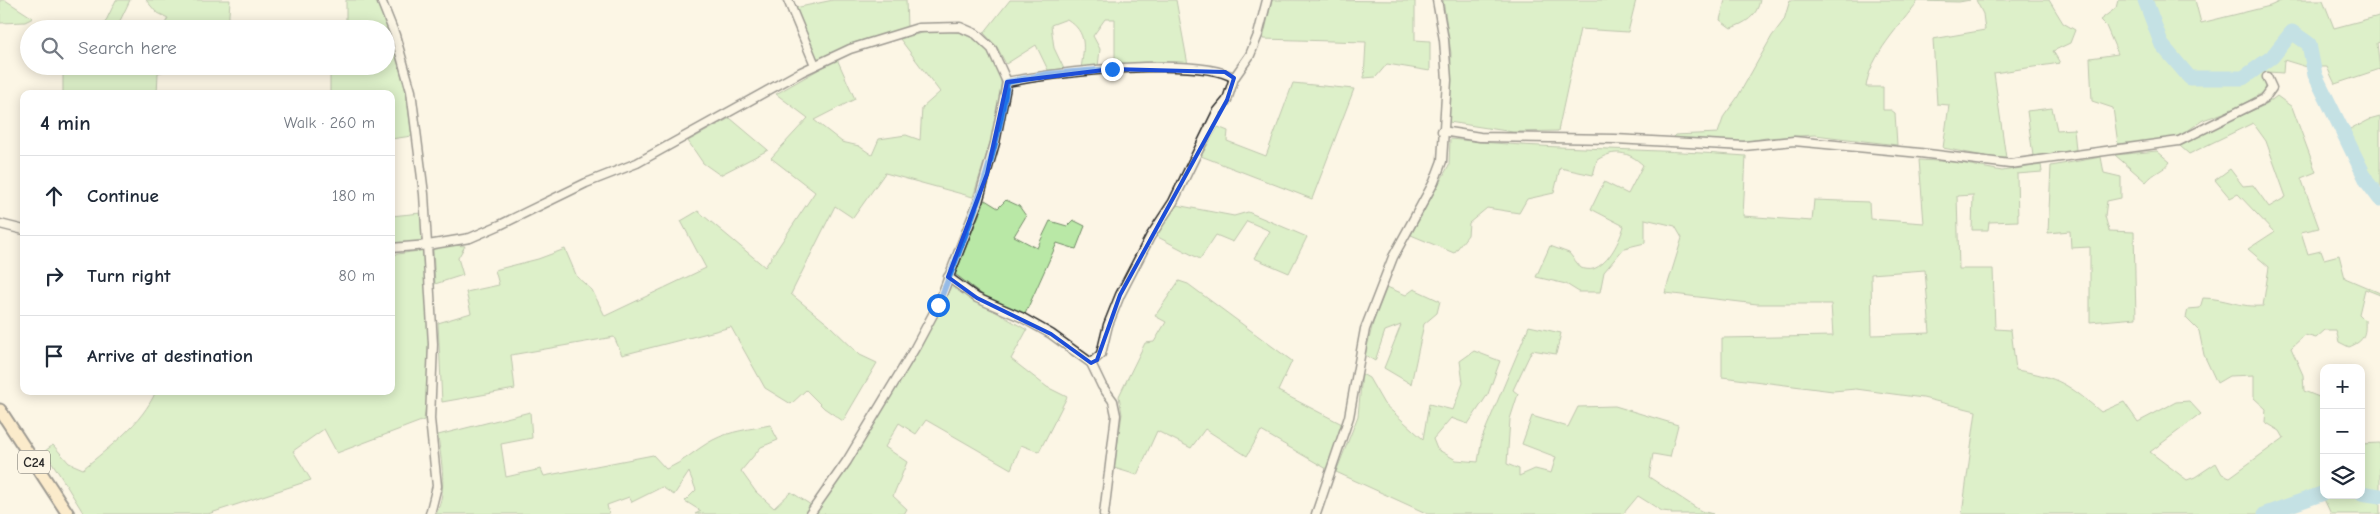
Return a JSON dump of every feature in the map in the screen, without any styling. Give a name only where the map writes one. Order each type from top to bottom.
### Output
[{"type":"main road","name":"C24","points":[[0,410],[68,514]]},
{"type":"street","points":[[381,0],[389,20]]},
{"type":"street","points":[[788,0],[815,65]]},
{"type":"street","points":[[1091,363],[1101,354],[1108,325],[1120,296],[1150,236],[1174,202],[1217,112],[1227,100],[1234,78],[1250,55],[1258,36],[1268,0]]},
{"type":"street","points":[[1316,514],[1349,417],[1365,329],[1392,257],[1442,162],[1442,131],[1447,80],[1444,40],[1437,0]]},
{"type":"street","points":[[395,248],[428,245],[470,238],[586,184],[637,163],[815,65],[850,49],[887,36],[918,28],[960,27],[976,34],[992,49],[1007,82],[1004,106],[987,174],[938,305],[915,348],[847,461],[810,514]]},
{"type":"street","points":[[395,35],[411,91],[424,194],[428,245],[433,370],[430,419],[437,486],[430,514]]},
{"type":"street","points":[[1007,82],[1048,74],[1112,69],[1187,68],[1225,72],[1234,78]]},
{"type":"street","points":[[1442,131],[1480,137],[1624,140],[1734,146],[1794,142],[1920,152],[2010,164],[2179,141],[2264,99],[2272,88],[2267,77]]},
{"type":"street","points":[[0,224],[20,229]]},
{"type":"street","points":[[948,277],[977,298],[1021,317],[1051,334],[1091,363],[1098,381],[1113,401],[1116,415],[1104,514]]},
{"type":"highlighted area","points":[[1112,69],[1225,72],[1234,78],[1227,100],[1120,295],[1097,360],[1091,363],[1051,334],[977,298],[948,277],[987,174],[1007,82]]},
{"type":"green space","points":[[0,0],[5,0],[33,18],[20,20],[20,22],[0,23]]},
{"type":"green space","points":[[116,0],[130,0],[120,20],[106,20]]},
{"type":"green space","points":[[146,0],[230,0],[229,20],[167,20],[168,18],[156,12]]},
{"type":"green space","points":[[346,0],[376,0],[384,20],[346,20]]},
{"type":"green space","points":[[833,0],[906,0],[907,27],[850,44],[817,61],[795,8]]},
{"type":"green space","points":[[1010,0],[1176,0],[1188,65],[1115,67],[1115,19],[1105,19],[1093,36],[1100,49],[1098,67],[1081,69],[1083,41],[1074,24],[1067,19],[1051,25],[1054,48],[1064,69],[1048,70],[1036,45],[1006,64],[997,47],[984,33]]},
{"type":"green space","points":[[1272,0],[1415,1],[1415,40],[1430,41],[1430,71],[1387,64],[1376,77],[1364,78],[1366,42],[1263,39]]},
{"type":"green space","points":[[1443,0],[1636,0],[1628,32],[1580,29],[1558,131],[1513,132],[1449,122],[1451,53]]},
{"type":"green space","points":[[1725,0],[1760,0],[1756,11],[1750,18],[1731,28],[1720,20]]},
{"type":"green space","points":[[1790,0],[1970,0],[1959,2],[1918,1],[1879,52],[1866,87],[1883,87],[1883,110],[1891,110],[1895,113],[1897,145],[1815,135],[1766,138],[1743,142],[1672,138],[1675,135],[1718,133],[1724,116],[1737,98],[1772,36],[1784,20]]},
{"type":"green space","points":[[1976,0],[2049,0],[2063,23],[2075,30],[2070,43],[2053,51],[2060,63],[1994,73],[2006,158],[1994,158],[1943,148],[1949,105],[1937,104],[1933,39],[1985,30],[1983,14]]},
{"type":"green space","points":[[2118,0],[2195,0],[2201,23],[2270,6],[2283,0],[2323,0],[2334,28],[2379,16],[2380,13],[2380,42],[2377,43],[2380,69],[2335,84],[2327,67],[2307,67],[2284,60],[2283,73],[2268,72],[2263,79],[2267,84],[2264,92],[2235,109],[2203,120],[2180,136],[2167,141],[2118,144],[2113,108],[2092,101],[2090,58],[2118,54],[2106,26],[2100,20],[2116,8]]},
{"type":"green space","points":[[929,31],[956,32],[973,39],[988,50],[998,66],[1000,75],[998,111],[973,197],[885,173],[853,218],[835,206],[791,294],[829,325],[860,355],[877,363],[843,421],[824,408],[806,390],[791,404],[765,388],[731,327],[622,355],[614,337],[511,355],[515,389],[442,402],[438,323],[471,313],[466,292],[499,285],[495,270],[538,259],[565,249],[577,277],[592,290],[605,316],[706,268],[681,221],[698,211],[765,267],[815,192],[771,158],[808,118],[776,94],[837,59],[855,99],[814,120],[842,142],[859,146],[872,155],[879,139],[906,135],[920,140],[922,108],[940,92],[900,39]]},
{"type":"green space","points":[[395,51],[406,92],[412,136],[395,138],[395,90],[330,90],[330,75],[395,75]]},
{"type":"green space","points":[[63,75],[158,75],[157,90],[63,90]]},
{"type":"green space","points":[[1293,83],[1354,89],[1312,199],[1201,156],[1218,127],[1228,131],[1227,141],[1266,156]]},
{"type":"green space","points":[[2277,96],[2292,107],[2316,172],[2301,178],[2319,228],[2301,232],[2308,254],[2321,251],[2324,259],[2339,255],[2345,278],[2380,293],[2380,295],[2365,289],[2359,314],[2365,320],[2365,330],[2363,337],[2358,342],[2349,347],[2339,342],[2336,330],[2325,330],[2316,338],[2305,335],[2291,348],[2303,375],[2304,391],[2320,397],[2320,499],[2324,499],[2277,514],[1962,514],[1976,411],[1923,398],[1856,389],[1833,391],[1722,377],[1722,338],[1833,336],[1831,304],[1757,304],[1665,293],[1682,238],[1675,226],[1645,219],[1645,243],[1624,248],[1604,272],[1600,292],[1579,292],[1566,284],[1536,277],[1550,246],[1569,253],[1581,268],[1585,269],[1599,266],[1609,257],[1620,238],[1624,226],[1591,209],[1604,182],[1628,194],[1643,165],[1626,154],[1615,153],[1603,156],[1597,160],[1593,175],[1560,168],[1554,193],[1527,199],[1519,213],[1487,208],[1469,223],[1468,235],[1454,253],[1411,235],[1449,165],[1450,139],[1487,143],[1746,156],[1743,216],[1812,221],[1814,200],[1869,202],[1870,219],[1924,223],[1919,160],[1955,162],[2002,171],[2041,165],[2042,172],[2017,174],[2018,221],[1989,222],[1988,230],[1972,230],[1973,195],[1957,196],[1959,269],[1993,269],[1995,329],[2011,330],[2016,370],[2053,379],[2080,395],[2101,412],[2124,402],[2138,422],[2176,402],[2189,401],[2201,414],[2150,452],[2187,480],[2216,463],[2222,474],[2230,477],[2284,438],[2280,431],[2265,422],[2266,409],[2254,398],[2254,375],[2229,376],[2217,383],[2204,355],[2199,331],[2186,318],[2188,309],[2200,308],[2203,298],[2247,306],[2263,306],[2269,267],[2248,249],[2274,232],[2238,194],[2230,198],[2215,180],[2230,169],[2243,186],[2253,185],[2269,207],[2286,197],[2266,141],[2253,123],[2189,154],[2180,146],[2222,124],[2265,105]],"holes":[[[1925,270],[1930,333],[1872,335],[1871,274]]]},
{"type":"green space","points":[[2052,108],[2057,130],[2074,129],[2076,150],[2033,156],[2027,111]]},
{"type":"green space","points":[[2380,117],[2380,197],[2348,131],[2369,120]]},
{"type":"green space","points":[[730,118],[768,150],[720,175],[703,163],[688,141]]},
{"type":"green space","points":[[2157,151],[2170,162],[2146,182],[2115,155]]},
{"type":"green space","points":[[2101,157],[2104,173],[2121,177],[2121,198],[2107,201],[2105,216],[2109,231],[2134,232],[2136,318],[2090,322],[2090,247],[2071,248],[2070,231],[2048,233],[2051,166]]},
{"type":"green space","points":[[985,200],[998,208],[1006,200],[1019,206],[1026,216],[1014,236],[1037,248],[1050,221],[1067,226],[1073,220],[1085,226],[1076,249],[1057,243],[1025,314],[984,296],[955,274]]},
{"type":"green space","points":[[1176,205],[1234,216],[1248,212],[1307,237],[1289,273],[1254,258],[1270,231],[1247,221],[1233,242],[1216,235],[1200,259],[1156,236]]},
{"type":"green space","points":[[421,213],[423,241],[395,244],[395,216]]},
{"type":"green space","points":[[453,245],[465,246],[458,258],[463,275],[435,284],[433,249]]},
{"type":"green space","points":[[425,250],[431,363],[424,420],[337,453],[324,429],[293,451],[311,480],[208,514],[84,514],[45,451],[53,445],[69,463],[83,469],[134,424],[154,395],[395,395],[395,254]]},
{"type":"green space","points":[[1179,281],[1188,284],[1292,361],[1278,391],[1342,424],[1327,469],[1261,431],[1247,456],[1205,429],[1191,448],[1157,431],[1137,475],[1114,468],[1122,414],[1119,396],[1145,343],[1154,342],[1166,322],[1155,316]]},
{"type":"green space","points":[[951,286],[1027,330],[1011,359],[1047,387],[1067,397],[1039,452],[1021,445],[1011,469],[926,420],[916,434],[899,423],[885,447],[907,462],[893,496],[907,509],[904,514],[815,514],[887,402]]},
{"type":"green space","points":[[1387,287],[1406,295],[1414,289],[1440,301],[1437,313],[1424,324],[1411,384],[1384,368],[1401,325],[1385,331],[1375,361],[1365,355],[1373,323]]},
{"type":"green space","points":[[1529,326],[1561,333],[1556,354],[1532,350],[1513,390],[1518,394],[1510,419],[1507,464],[1519,469],[1519,476],[1535,469],[1551,473],[1556,457],[1522,444],[1532,416],[1568,427],[1578,407],[1615,406],[1678,425],[1670,457],[1653,454],[1649,477],[1701,511],[1713,514],[1671,514],[1671,512],[1662,511],[1638,496],[1623,514],[1428,514],[1336,472],[1358,416],[1362,374],[1369,378],[1384,404],[1423,439],[1429,404],[1453,410],[1463,383],[1460,361],[1474,351],[1500,361],[1488,394],[1468,424],[1451,418],[1433,439],[1437,449],[1456,460],[1478,462],[1482,438]]},
{"type":"green space","points":[[530,412],[532,438],[501,444],[506,477],[541,469],[544,476],[653,455],[666,469],[726,434],[770,425],[778,440],[761,447],[741,471],[756,492],[774,508],[791,492],[811,505],[804,514],[695,514],[701,511],[685,501],[696,490],[689,472],[674,495],[662,487],[632,502],[629,497],[607,505],[609,514],[436,514],[440,505],[443,485],[438,435]]},
{"type":"green space","points":[[2380,443],[2380,514],[2331,514],[2324,499],[2365,499],[2365,444]]},
{"type":"waterway","points":[[2145,0],[2162,45],[2190,78],[2243,78],[2272,57],[2292,32],[2309,44],[2315,75],[2368,183],[2380,199]]},
{"type":"waterway","points":[[2265,514],[2320,494]]},
{"type":"waterway","points":[[2365,494],[2380,496]]},
{"type":"route","points":[[938,305],[964,241],[987,174],[1004,106],[1007,82],[1048,74],[1112,69]]}]
